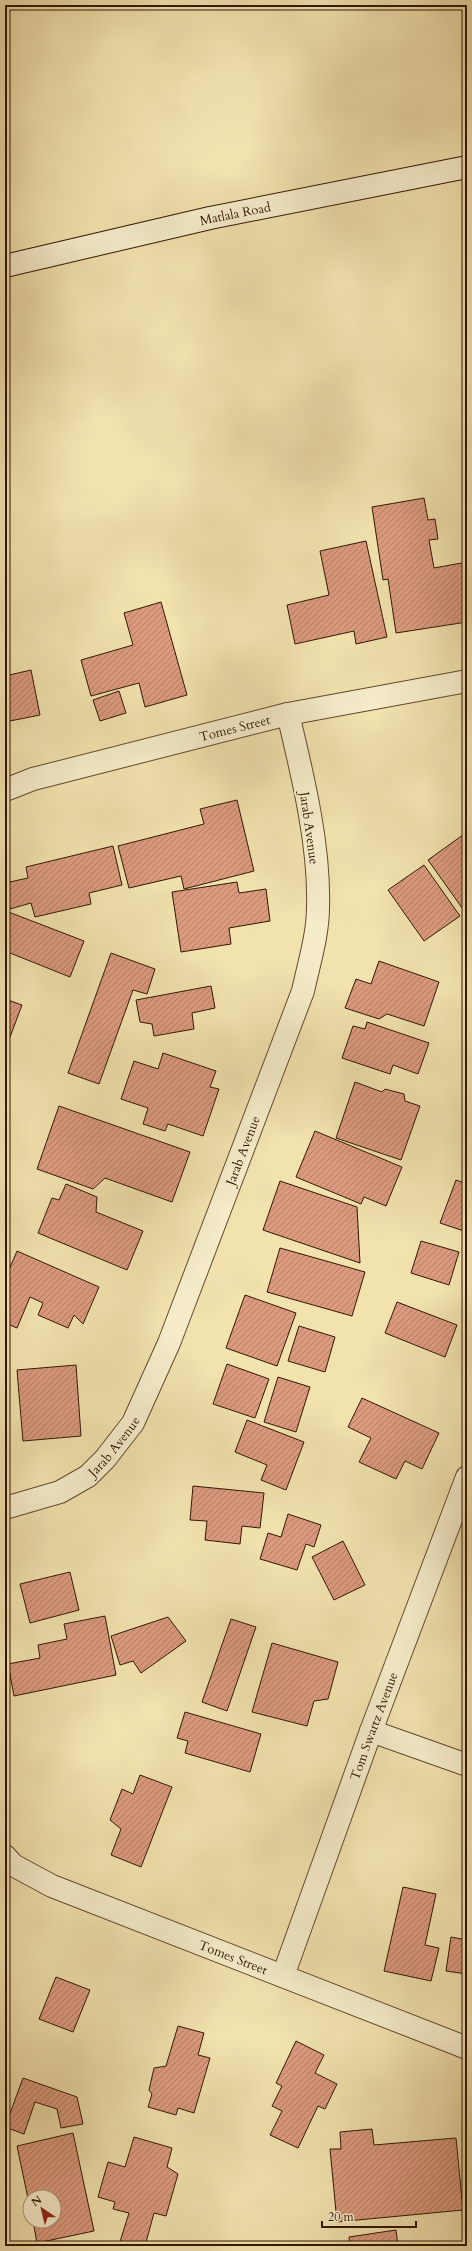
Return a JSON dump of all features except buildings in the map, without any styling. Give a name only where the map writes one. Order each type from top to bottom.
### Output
[{"type":"street","name":"Matlala Road","points":[[5,266],[210,218],[467,167]]},
{"type":"street","name":"Tomes Street","points":[[5,790],[33,780],[288,714],[467,681]]},
{"type":"street","name":"Jarab Avenue","points":[[5,1508],[60,1492],[88,1476],[105,1459],[133,1423],[169,1343],[303,991],[316,936],[318,906],[315,862],[307,796],[288,714]]},
{"type":"street","name":"Tom Swartz Avenue","points":[[283,1976],[371,1731],[461,1513],[467,1477]]},
{"type":"street","points":[[371,1731],[467,1765]]},
{"type":"street","name":"Tomes Street","points":[[5,1856],[13,1865],[52,1886],[467,2048]]}]
